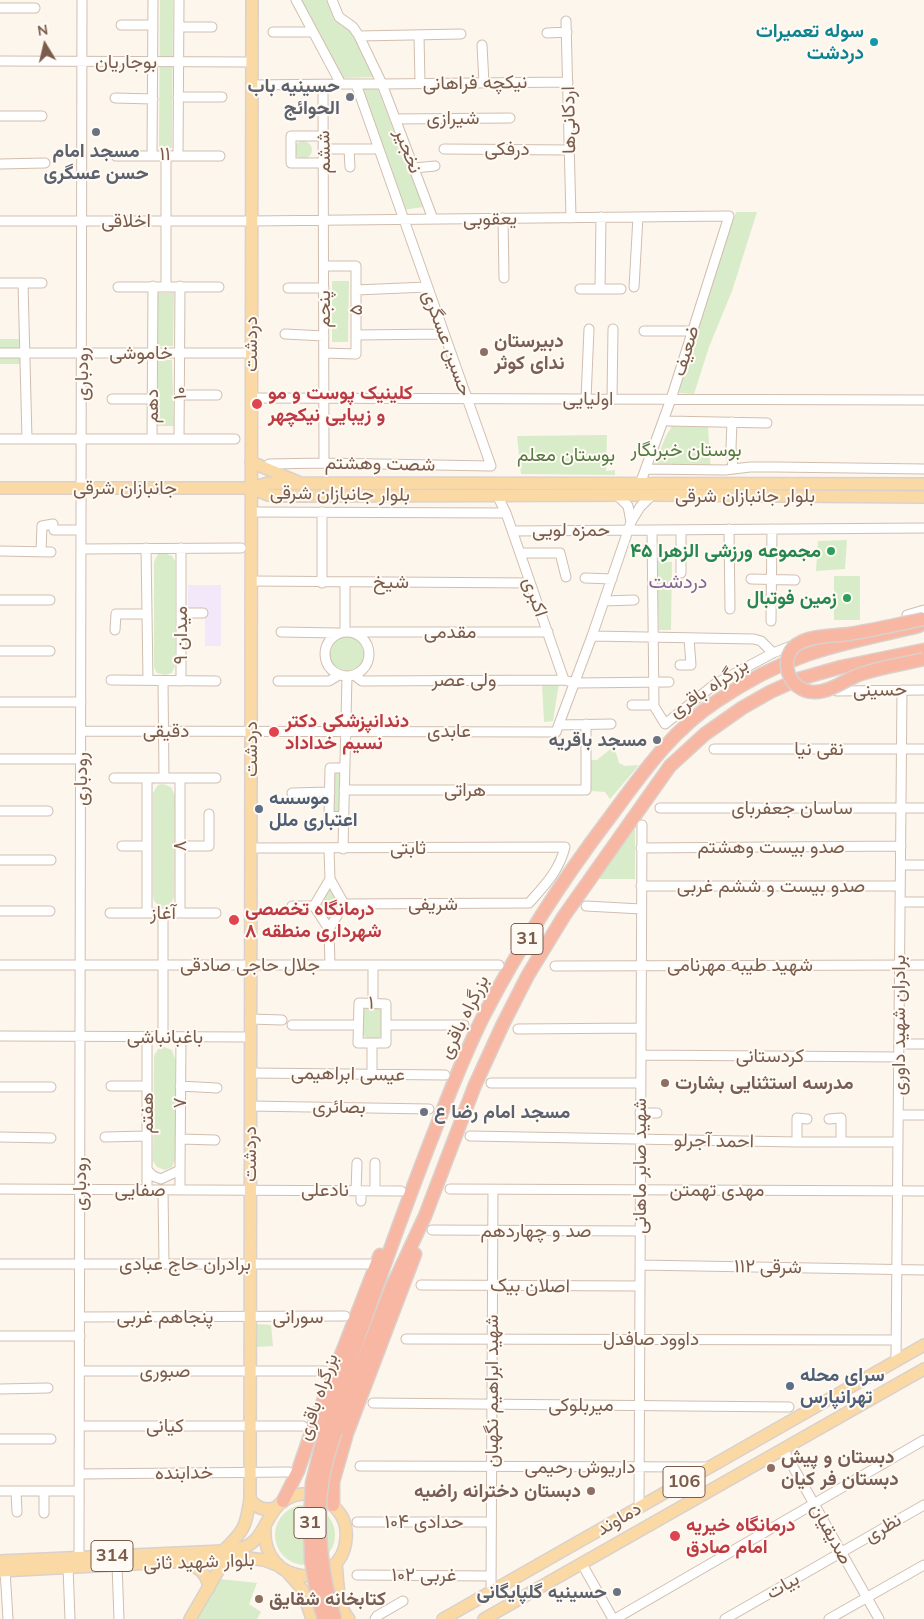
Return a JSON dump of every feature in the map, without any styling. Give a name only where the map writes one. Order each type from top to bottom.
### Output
[{"type":"highway","points":[[924,619],[864,632],[818,637],[801,642],[793,648],[787,666],[789,677],[795,685],[803,690],[815,692],[830,688],[859,674],[924,659]]},
{"type":"highway","name":"بزرگراه باقری","points":[[324,1619],[318,1600],[312,1560],[310,1520],[312,1482],[404,1209],[457,1076],[484,1015],[510,966],[552,898],[593,839],[657,754],[680,730],[717,701],[779,666],[825,649],[924,625]]},
{"type":"highway","name":"بزرگراه باقری","points":[[335,1619],[328,1598],[322,1559],[320,1520],[322,1484],[329,1452],[331,1430],[391,1289],[425,1216],[475,1085],[528,976],[564,916],[670,766],[705,734],[742,708],[799,679],[842,667],[924,650]]},
{"type":"highway","points":[[279,1504],[298,1471],[313,1427],[384,1244],[404,1209]]},
{"type":"highway","points":[[333,1505],[333,1482],[347,1433],[416,1254],[425,1216]]},
{"type":"main road","name":"دردشت","points":[[190,1619],[209,1588],[224,1555],[240,1535],[246,1522],[250,1499],[252,0]]},
{"type":"main road","points":[[251,462],[302,484]]},
{"type":"main road","name":"بلوار جانبازان شرقی","points":[[251,488],[268,483],[924,484]]},
{"type":"main road","name":"جانبازان شرقی","points":[[0,488],[251,488]]},
{"type":"main road","name":"بلوار جانبازان شرقی","points":[[251,488],[268,495],[284,496],[652,495],[924,497]]},
{"type":"main road","name":"دماوند","points":[[443,1619],[924,1345]]},
{"type":"main road","name":"دماوند","points":[[484,1619],[924,1369]]},
{"type":"main road","points":[[839,1394],[849,1412]]},
{"type":"main road","points":[[250,1499],[258,1507],[269,1509],[293,1496],[309,1494],[324,1498],[333,1505],[345,1522],[346,1544],[336,1563],[328,1570],[308,1576],[297,1575],[282,1569]]},
{"type":"main road","points":[[279,1504],[269,1516],[265,1526],[266,1548],[271,1558],[302,1589],[312,1619]]},
{"type":"main road","name":"بلوار شهید ثانی","points":[[2,1567],[68,1567],[184,1561],[224,1555],[254,1541],[265,1526]]},
{"type":"main road","name":"بلوار شهید ثانی","points":[[2,1567],[79,1558],[224,1555],[264,1560],[282,1569]]},
{"type":"main road","points":[[184,1561],[208,1578],[209,1588]]},
{"type":"main road","points":[[336,1563],[340,1599],[346,1616],[349,1619]]},
{"type":"street","name":"رودباری","points":[[79,1558],[82,0]]},
{"type":"street","name":"۱۱","points":[[154,0],[152,156],[178,156],[179,0]]},
{"type":"street","points":[[252,85],[341,84],[296,0]]},
{"type":"street","name":"نخجیر","points":[[332,0],[339,17],[354,27],[382,84],[433,219]]},
{"type":"street","points":[[0,8],[35,8]]},
{"type":"street","name":"اردکانی‌ها","points":[[566,21],[571,218]]},
{"type":"street","points":[[121,25],[153,25]]},
{"type":"street","points":[[179,27],[212,27]]},
{"type":"street","points":[[273,32],[313,32]]},
{"type":"street","points":[[547,34],[566,32]]},
{"type":"street","points":[[359,36],[461,34]]},
{"type":"street","points":[[419,35],[420,83]]},
{"type":"street","points":[[482,45],[484,83]]},
{"type":"street","name":"بوجاریان","points":[[0,61],[252,62]]},
{"type":"street","name":"نیکچه فراهانی","points":[[341,84],[568,82]]},
{"type":"street","name":"ششم","points":[[323,84],[324,220]]},
{"type":"street","name":"نخجیر","points":[[356,84],[403,219]]},
{"type":"street","points":[[178,97],[222,97]]},
{"type":"street","points":[[115,98],[153,99]]},
{"type":"street","points":[[0,116],[42,116]]},
{"type":"street","name":"شیرازی","points":[[395,119],[510,118]]},
{"type":"street","points":[[324,136],[292,136],[291,163],[324,163]]},
{"type":"street","points":[[324,149],[378,148]]},
{"type":"street","points":[[349,149],[350,167]]},
{"type":"street","name":"درفکی","points":[[444,149],[569,150]]},
{"type":"street","points":[[116,156],[152,156]]},
{"type":"street","points":[[166,156],[166,286]]},
{"type":"street","points":[[178,156],[220,156]]},
{"type":"street","points":[[0,164],[45,163]]},
{"type":"street","points":[[414,168],[435,166]]},
{"type":"street","name":"یعقوبی","points":[[252,221],[728,216]]},
{"type":"street","name":"ضعیف","points":[[640,484],[671,399],[728,216]]},
{"type":"street","points":[[634,287],[638,217]]},
{"type":"street","points":[[503,218],[504,278]]},
{"type":"street","points":[[600,289],[601,218]]},
{"type":"street","name":"حسین عسگری","points":[[403,219],[491,466]]},
{"type":"street","name":"پنجم","points":[[324,220],[324,463]]},
{"type":"street","name":"اخلاقی","points":[[0,221],[252,221]]},
{"type":"street","name":"۵","points":[[324,266],[356,266],[356,354],[324,353]]},
{"type":"street","points":[[0,283],[42,283]]},
{"type":"street","points":[[23,283],[27,439]]},
{"type":"street","name":"دهم","points":[[153,286],[152,439],[235,439]]},
{"type":"street","name":"۱۰","points":[[180,286],[180,439]]},
{"type":"street","points":[[118,287],[219,287]]},
{"type":"street","points":[[356,290],[427,287]]},
{"type":"street","points":[[288,288],[324,288]]},
{"type":"street","points":[[580,288],[622,289]]},
{"type":"street","points":[[586,399],[589,329]]},
{"type":"street","points":[[612,399],[613,329]]},
{"type":"street","points":[[644,332],[692,331]]},
{"type":"street","points":[[285,334],[324,336]]},
{"type":"street","points":[[356,335],[444,334]]},
{"type":"street","name":"خاموشی","points":[[0,353],[251,353]]},
{"type":"street","points":[[180,395],[216,396]]},
{"type":"street","name":"اولیایی","points":[[251,398],[924,400]]},
{"type":"street","points":[[112,399],[152,399]]},
{"type":"street","points":[[668,420],[767,423]]},
{"type":"street","points":[[732,422],[733,469]]},
{"type":"street","points":[[0,439],[152,439]]},
{"type":"street","name":"شصت وهشتم","points":[[269,464],[491,466]]},
{"type":"street","points":[[646,469],[733,469],[750,467],[924,469]]},
{"type":"street","name":"اکبری","points":[[497,495],[513,530],[564,680]]},
{"type":"street","points":[[617,495],[628,506],[630,526]]},
{"type":"street","points":[[558,728],[630,526],[640,507],[652,495]]},
{"type":"street","points":[[251,512],[506,513]]},
{"type":"street","points":[[322,512],[322,582]]},
{"type":"street","points":[[41,552],[42,526],[81,530]]},
{"type":"street","name":"حمزه لویی","points":[[513,530],[630,526],[652,530],[924,528]]},
{"type":"street","points":[[730,529],[730,609]]},
{"type":"street","points":[[772,529],[772,621]]},
{"type":"street","points":[[652,530],[653,704],[665,724],[715,684],[773,653],[814,638]]},
{"type":"street","points":[[680,530],[681,573]]},
{"type":"street","name":"میدان ۹","points":[[146,548],[148,680],[181,681],[182,548]]},
{"type":"street","points":[[81,549],[241,548]]},
{"type":"street","points":[[0,551],[52,552]]},
{"type":"street","points":[[520,553],[560,553],[566,577]]},
{"type":"street","points":[[585,578],[612,579]]},
{"type":"street","points":[[751,579],[795,580]]},
{"type":"street","name":"شیخ","points":[[251,581],[530,583]]},
{"type":"street","points":[[345,582],[345,632]]},
{"type":"street","points":[[0,600],[50,600]]},
{"type":"street","points":[[604,600],[634,600]]},
{"type":"street","points":[[907,615],[924,610]]},
{"type":"street","points":[[181,613],[203,613]]},
{"type":"street","points":[[115,630],[116,614],[147,614]]},
{"type":"street","name":"مقدمی","points":[[281,632],[548,632]]},
{"type":"street","points":[[278,681],[329,681],[347,676],[365,666],[369,653],[364,640],[345,632],[331,637],[326,644],[324,658],[332,672],[347,676]]},
{"type":"street","points":[[592,636],[754,639],[761,641],[773,653]]},
{"type":"street","points":[[680,665],[691,665],[689,638]]},
{"type":"street","points":[[0,651],[50,651]]},
{"type":"street","points":[[343,848],[347,676]]},
{"type":"street","name":"ولی عصر","points":[[347,676],[362,681],[564,680],[575,683],[669,682]]},
{"type":"street","points":[[111,680],[148,680]]},
{"type":"street","points":[[163,681],[164,778]]},
{"type":"street","points":[[181,681],[216,681]]},
{"type":"street","name":"برادران شهید داوری","points":[[896,1361],[902,690]]},
{"type":"street","name":"حسینی","points":[[837,691],[924,690]]},
{"type":"street","points":[[0,702],[81,702]]},
{"type":"street","points":[[632,705],[653,704]]},
{"type":"street","name":"عابدی","points":[[251,730],[345,731],[558,728],[586,724],[611,724]]},
{"type":"street","name":"هراتی","points":[[344,790],[586,790],[586,724]]},
{"type":"street","name":"دقیقی","points":[[81,731],[251,730]]},
{"type":"street","name":"نقی نیا","points":[[714,749],[924,750]]},
{"type":"street","points":[[0,759],[81,759]]},
{"type":"street","points":[[343,817],[329,816],[330,768],[344,768]]},
{"type":"street","points":[[114,778],[216,778]]},
{"type":"street","points":[[147,778],[147,913]]},
{"type":"street","name":"۸","points":[[180,778],[180,913]]},
{"type":"street","points":[[292,793],[330,792]]},
{"type":"street","name":"ساسان جعفربای","points":[[660,808],[924,808]]},
{"type":"street","points":[[0,811],[48,811]]},
{"type":"street","points":[[180,846],[209,846],[209,814]]},
{"type":"street","name":"شهید صابر ماهانی","points":[[639,1508],[642,825]]},
{"type":"street","points":[[122,846],[147,846]]},
{"type":"street","name":"صدو بیست وهشتم","points":[[641,848],[901,846]]},
{"type":"street","name":"ثابتی","points":[[250,848],[565,847],[562,859],[551,878],[529,903],[522,904]]},
{"type":"street","points":[[329,848],[330,879],[344,904],[329,929]]},
{"type":"street","points":[[0,860],[51,860]]},
{"type":"street","points":[[900,865],[924,865]]},
{"type":"street","points":[[314,906],[330,879]]},
{"type":"street","name":"صدو بیست و ششم غربی","points":[[641,886],[900,886]]},
{"type":"street","points":[[900,902],[924,902]]},
{"type":"street","name":"شریفی","points":[[344,904],[522,904]]},
{"type":"street","points":[[292,906],[314,906]]},
{"type":"street","points":[[314,906],[329,929],[330,965]]},
{"type":"street","points":[[586,906],[641,909]]},
{"type":"street","points":[[0,911],[50,911]]},
{"type":"street","name":"آغاز","points":[[110,913],[216,913]]},
{"type":"street","points":[[162,1037],[163,913]]},
{"type":"street","name":"جلال حاجی صادقی","points":[[0,964],[500,965]]},
{"type":"street","points":[[373,1003],[374,965]]},
{"type":"street","name":"شهید طیبه مهرنامی","points":[[555,966],[924,965]]},
{"type":"street","name":"۱","points":[[359,1003],[386,1004],[386,1025],[386,1044],[358,1043],[359,1003]]},
{"type":"street","points":[[250,1019],[282,1020]]},
{"type":"street","points":[[292,1025],[358,1025]]},
{"type":"street","points":[[386,1025],[464,1025]]},
{"type":"street","points":[[518,1029],[641,1028]]},
{"type":"street","name":"باغبانباشی","points":[[0,1036],[250,1037]]},
{"type":"street","name":"هفتم","points":[[146,1190],[147,1037]]},
{"type":"street","name":"۷","points":[[180,1190],[181,1037]]},
{"type":"street","points":[[372,1043],[372,1074]]},
{"type":"street","points":[[899,1044],[924,1044]]},
{"type":"street","name":"کردستانی","points":[[641,1055],[899,1057]]},
{"type":"street","name":"عیسی ابراهیمی","points":[[250,1073],[445,1075]]},
{"type":"street","points":[[491,1083],[641,1083]]},
{"type":"street","points":[[111,1086],[147,1086]]},
{"type":"street","points":[[180,1086],[217,1088]]},
{"type":"street","points":[[0,1087],[51,1087]]},
{"type":"street","name":"بصائری","points":[[250,1106],[428,1109]]},
{"type":"street","points":[[640,1113],[658,1113]]},
{"type":"street","points":[[898,1115],[924,1115]]},
{"type":"street","points":[[797,1142],[797,1118],[807,1119]]},
{"type":"street","points":[[829,1119],[841,1118],[841,1142]]},
{"type":"street","points":[[105,1137],[147,1136]]},
{"type":"street","name":"احمد آجرلو","points":[[470,1136],[898,1142]]},
{"type":"street","points":[[0,1137],[52,1138]]},
{"type":"street","points":[[180,1139],[215,1140]]},
{"type":"street","points":[[357,1163],[361,1201]]},
{"type":"street","points":[[374,1191],[375,1163]]},
{"type":"street","points":[[147,1170],[153,1176],[161,1178],[180,1170]]},
{"type":"street","name":"صفایی","points":[[0,1189],[250,1190]]},
{"type":"street","name":"مهدی تهمتن","points":[[450,1189],[924,1191]]},
{"type":"street","points":[[163,1190],[164,1264]]},
{"type":"street","name":"نادعلی","points":[[250,1190],[400,1191]]},
{"type":"street","name":"شهید ابراهیم نگهبان","points":[[491,1593],[493,1190]]},
{"type":"street","name":"صد و چهاردهم","points":[[432,1230],[640,1231]]},
{"type":"street","name":"برادران حاج عبادی","points":[[0,1264],[371,1264]]},
{"type":"street","name":"۱۱۲ شرقی","points":[[640,1265],[897,1270]]},
{"type":"street","points":[[897,1270],[924,1270]]},
{"type":"street","name":"اصلان بیک","points":[[421,1284],[640,1286]]},
{"type":"street","name":"سورانی","points":[[250,1317],[345,1316]]},
{"type":"street","name":"پنجاهم غربی","points":[[80,1317],[250,1317]]},
{"type":"street","points":[[0,1336],[80,1336]]},
{"type":"street","name":"داوود صافدل","points":[[406,1339],[896,1340]]},
{"type":"street","name":"صبوری","points":[[80,1371],[325,1372]]},
{"type":"street","points":[[0,1389],[48,1388]]},
{"type":"street","name":"میربلوکی","points":[[373,1403],[789,1407]]},
{"type":"street","name":"کیانی","points":[[80,1426],[304,1426]]},
{"type":"street","points":[[0,1439],[51,1439]]},
{"type":"street","points":[[582,1564],[614,1619],[924,1440]]},
{"type":"street","name":"صدیقیان","points":[[783,1449],[879,1619]]},
{"type":"street","name":"داریوش رحیمی","points":[[360,1466],[710,1467]]},
{"type":"street","name":"خدابنده","points":[[79,1474],[289,1472]]},
{"type":"street","points":[[0,1491],[79,1491]]},
{"type":"street","points":[[16,1491],[17,1512]]},
{"type":"street","points":[[44,1491],[44,1513]]},
{"type":"street","name":"نظری","points":[[841,1552],[924,1505]]},
{"type":"street","name":"حدادی ۱۰۴","points":[[357,1522],[491,1522]]},
{"type":"street","name":"بیات","points":[[724,1619],[841,1552]]},
{"type":"street","points":[[117,1564],[119,1619]]},
{"type":"street","points":[[829,1619],[924,1565]]},
{"type":"street","points":[[2,1567],[8,1619]]},
{"type":"street","points":[[68,1567],[70,1619]]},
{"type":"street","name":"۱۰۲ غربی","points":[[357,1575],[491,1576]]},
{"type":"street","points":[[375,1619],[403,1601]]},
{"type":"shaded area","points":[[188,585],[221,585],[221,646],[205,646],[205,608],[188,608]]},
{"type":"green space","points":[[160,0],[173,0],[172,148],[159,148]]},
{"type":"green space","points":[[301,0],[326,0],[337,20],[353,33],[376,77],[343,78]]},
{"type":"green space","points":[[377,87],[423,207],[403,210],[361,88]]},
{"type":"green space","points":[[303,141],[309,144],[312,150],[309,156],[303,159],[297,156],[294,150],[297,144]]},
{"type":"green space","points":[[736,212],[757,212],[732,291],[709,347],[694,394],[679,393],[681,375]]},
{"type":"green space","points":[[332,281],[349,281],[348,342],[332,342]]},
{"type":"green space","points":[[157,293],[174,293],[173,346],[156,346]]},
{"type":"green space","points":[[0,339],[21,339],[21,364],[0,364]]},
{"type":"green space","points":[[158,360],[172,360],[174,426],[157,426]]},
{"type":"green space","name":"بوستان خبرنگار","points":[[672,426],[708,427],[711,473],[650,474]]},
{"type":"green space","name":"بوستان معلم","points":[[607,435],[606,471],[615,470],[615,475],[521,474],[517,436]]},
{"type":"green space","name":"مجموعه ورزشی الزهرا ۴۵","points":[[847,540],[845,569],[816,571],[818,541]]},
{"type":"green space","points":[[164,553],[172,556],[175,561],[175,666],[172,673],[165,675],[157,673],[154,667],[154,562],[158,554]]},
{"type":"green space","points":[[656,561],[672,562],[671,630],[659,630]]},
{"type":"green space","name":"زمین فوتبال","points":[[834,576],[860,576],[860,620],[834,620]]},
{"type":"green space","points":[[347,636],[354,637],[360,641],[364,647],[364,661],[360,667],[354,671],[347,672],[340,671],[334,667],[330,661],[329,654],[330,647],[334,641],[340,637]]},
{"type":"green space","points":[[559,683],[553,721],[544,722],[542,684]]},
{"type":"green space","points":[[614,746],[619,763],[625,766],[639,765],[610,799],[605,792],[591,791],[589,760],[597,760]]},
{"type":"green space","points":[[332,770],[342,770],[342,814],[332,814]]},
{"type":"green space","points":[[163,784],[171,787],[175,796],[174,897],[171,904],[160,906],[154,901],[153,894],[153,793],[158,785]]},
{"type":"green space","points":[[635,829],[635,879],[595,879]]},
{"type":"green space","points":[[330,886],[341,904],[329,923],[318,905]]},
{"type":"green space","points":[[366,1006],[379,1006],[383,1010],[383,1033],[379,1038],[367,1038],[361,1034],[361,1010]]},
{"type":"green space","points":[[164,1047],[172,1050],[175,1059],[175,1160],[172,1167],[165,1170],[157,1167],[153,1161],[154,1056],[158,1049]]},
{"type":"green space","points":[[255,1324],[271,1325],[273,1346],[256,1347]]},
{"type":"green space","points":[[299,1505],[311,1505],[322,1510],[330,1518],[335,1529],[333,1547],[322,1560],[311,1565],[299,1565],[288,1560],[280,1552],[275,1541],[275,1529],[280,1518],[288,1510]]},
{"type":"green space","points":[[220,1579],[257,1583],[249,1604],[261,1612],[257,1619],[197,1619]]},
{"type":"place","name":"سوله تعمیرات دردشت","points":[[874,42]]},
{"type":"place","name":"حسینیه باب الحوائج","points":[[350,97]]},
{"type":"place","name":"مسجد امام حسن عسگری","points":[[96,132]]},
{"type":"place","name":"دبیرستان ندای کوثر","points":[[484,352]]},
{"type":"place","name":"کلینیک پوست و مو و زیبایی نیکچهر","points":[[257,404]]},
{"type":"place","name":"مجموعه ورزشی الزهرا ۴۵","points":[[831,551]]},
{"type":"place","name":"زمین فوتبال","points":[[847,598]]},
{"type":"place","name":"دندانپزشکی دکتر نسیم خداداد","points":[[274,732]]},
{"type":"place","name":"مسجد باقریه","points":[[657,740]]},
{"type":"place","name":"موسسه اعتباری ملل","points":[[259,809]]},
{"type":"place","name":"درمانگاه تخصصی شهرداری منطقه ۸","points":[[234,920]]},
{"type":"place","name":"مدرسه استثنایی بشارت","points":[[665,1083]]},
{"type":"place","name":"مسجد امام رضا ع","points":[[424,1112]]},
{"type":"place","name":"سرای محله تهرانپارس","points":[[790,1386]]},
{"type":"place","name":"دبستان و پیش دبستان فر کیان","points":[[771,1468]]},
{"type":"place","name":"دبستان دخترانه راضیه","points":[[591,1491]]},
{"type":"place","name":"درمانگاه خیریه امام صادق","points":[[675,1536]]},
{"type":"place","name":"حسینیه گلپایگانی","points":[[617,1592]]},
{"type":"place","name":"کتابخانه شقایق","points":[[259,1599]]},
{"type":"district","name":"دردشت","points":[[678,582]]}]
